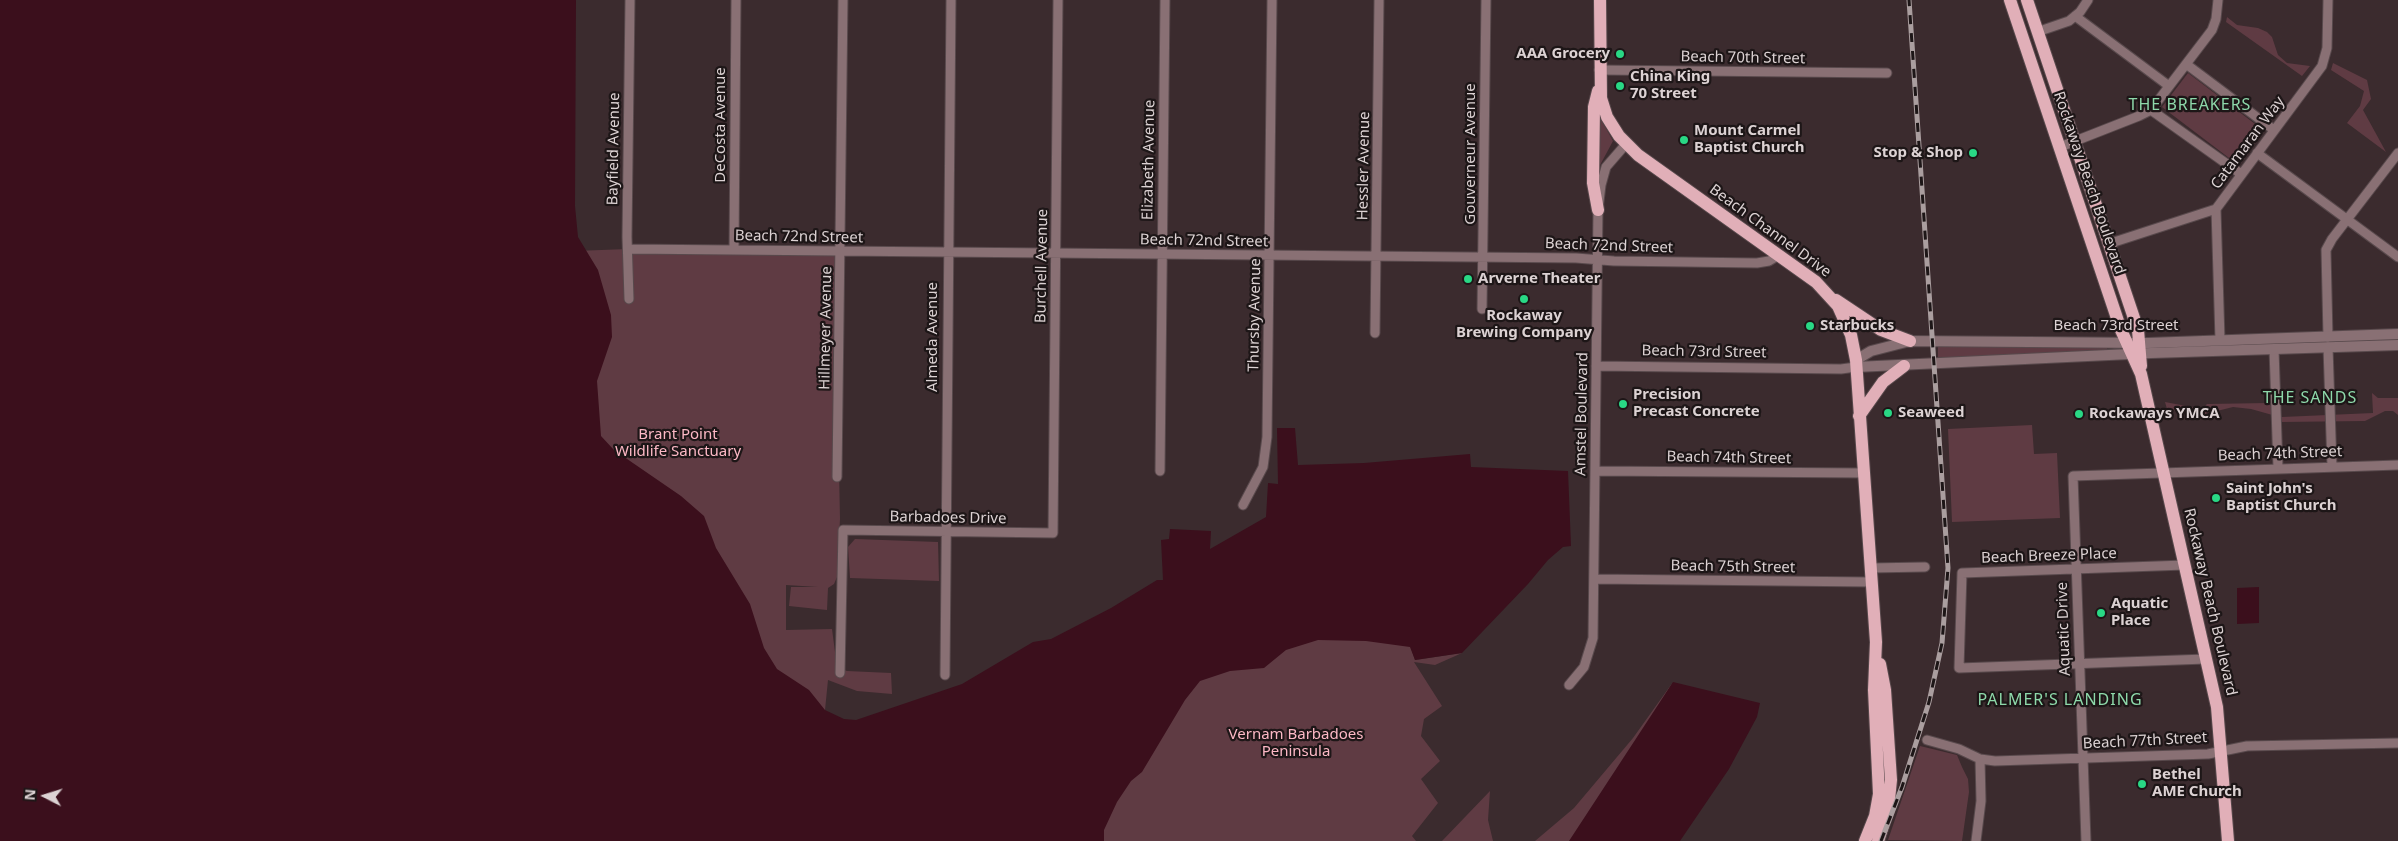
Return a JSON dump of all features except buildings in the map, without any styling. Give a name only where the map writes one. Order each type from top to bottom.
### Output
[{"type":"main road","name":"Beach Channel Drive","points":[[1600,0],[1600,84],[1607,117],[1626,144],[1652,166],[1810,278],[1832,298],[1848,327],[1856,364],[1876,642],[1885,690],[1882,726]]},
{"type":"main road","name":"Rockaway Beach Boulevard","points":[[2010,0],[2060,147],[2135,349],[2218,714],[2228,841]]},
{"type":"main road","name":"Rockaway Beach Boulevard","points":[[2026,0],[2138,330],[2135,349]]},
{"type":"main road","points":[[1598,210],[1593,183],[1594,107],[1600,84]]},
{"type":"main road","points":[[1832,298],[1881,330],[1910,340]]},
{"type":"main road","points":[[1859,416],[1883,382],[1904,366]]},
{"type":"main road","points":[[1865,841],[1875,816],[1879,794],[1882,726]]},
{"type":"main road","points":[[1878,841],[1890,795],[1882,726]]},
{"type":"street","name":"Bayfield Avenue","points":[[629,299],[630,0]]},
{"type":"street","name":"DeCosta Avenue","points":[[734,250],[736,0]]},
{"type":"street","name":"Hillmeyer Avenue","points":[[837,477],[844,0]]},
{"type":"street","name":"Almeda Avenue","points":[[945,675],[951,0]]},
{"type":"street","name":"Burchell Avenue","points":[[1053,533],[1058,0]]},
{"type":"street","name":"Elizabeth Avenue","points":[[1160,471],[1165,0]]},
{"type":"street","name":"Thursby Avenue","points":[[1242,505],[1261,472],[1265,457],[1272,0]]},
{"type":"street","name":"Hessler Avenue","points":[[1375,333],[1379,0]]},
{"type":"street","name":"Gouverneur Avenue","points":[[1482,309],[1486,0]]},
{"type":"street","points":[[2037,32],[2065,23],[2075,16],[2088,0]]},
{"type":"street","points":[[2060,147],[2151,110],[2214,26],[2218,0]]},
{"type":"street","name":"Catamaran Way","points":[[2220,340],[2216,209],[2325,59],[2328,0]]},
{"type":"street","points":[[2075,16],[2170,86]]},
{"type":"street","points":[[2186,64],[2274,130]]},
{"type":"street","name":"Beach 70th Street","points":[[1599,70],[1887,73]]},
{"type":"street","points":[[2151,110],[2241,174]]},
{"type":"street","name":"Amstel Boulevard","points":[[1569,685],[1584,667],[1592,644],[1598,210],[1601,185],[1606,167],[1626,144]]},
{"type":"street","points":[[2257,153],[2398,257]]},
{"type":"street","points":[[2332,466],[2326,250],[2347,219],[2398,153]]},
{"type":"street","points":[[2108,244],[2216,209]]},
{"type":"street","name":"Beach 72nd Street","points":[[628,249],[1484,257],[1757,263],[1769,261],[1779,255]]},
{"type":"street","name":"Beach 73rd Street","points":[[1596,366],[1841,369],[1856,364],[1871,352],[1910,340],[2135,349],[2274,349],[2398,334]]},
{"type":"street","name":"Beach 73rd Street","points":[[1856,364],[1904,366],[2135,349],[2220,340],[2398,345]]},
{"type":"street","points":[[2274,349],[2278,468]]},
{"type":"street","name":"Beach 74th Street","points":[[2072,476],[2398,465]]},
{"type":"street","name":"Beach 74th Street","points":[[1595,471],[1864,473]]},
{"type":"street","name":"Aquatic Drive","points":[[2072,476],[2086,841]]},
{"type":"street","name":"Barbadoes Drive","points":[[840,673],[843,530],[1053,533]]},
{"type":"street","name":"Beach Breeze Place","points":[[2079,664],[1959,668],[1962,573],[2185,565]]},
{"type":"street","points":[[1870,568],[1925,567]]},
{"type":"street","name":"Beach 75th Street","points":[[1594,579],[1871,582]]},
{"type":"street","points":[[2079,664],[2206,659]]},
{"type":"street","name":"Beach 77th Street","points":[[1927,740],[1959,749],[1980,759],[1995,761],[2208,754],[2247,746],[2398,743]]},
{"type":"street","points":[[1976,841],[1981,800],[1980,759]]},
{"type":"green space","points":[[2227,17],[2237,25],[2258,28],[2267,32],[2272,37],[2278,55],[2287,63],[2310,66],[2302,76],[2226,22]]},
{"type":"green space","points":[[2333,63],[2367,80],[2371,99],[2363,110],[2386,152],[2347,123],[2360,106],[2364,91],[2331,70]]},
{"type":"green space","points":[[2188,73],[2263,130],[2237,164],[2162,107]]},
{"type":"green space","points":[[1598,114],[1613,141],[1599,167]]},
{"type":"green space","name":"Brant Point Wildlife Sanctuary","points":[[628,249],[841,252],[838,419],[840,519],[837,577],[834,584],[828,588],[827,610],[789,606],[791,587],[818,587],[786,585],[786,630],[832,629],[837,667],[847,671],[891,673],[892,694],[857,691],[828,680],[825,710],[701,748],[521,253]]},
{"type":"green space","points":[[1938,346],[2107,346],[2107,352],[1938,358]]},
{"type":"green space","points":[[2372,393],[2378,398],[2398,398],[2398,415],[2393,411],[2385,411],[2365,421],[2282,422],[2276,416],[2251,409],[2233,407],[2201,415],[2167,409],[2165,402],[2202,409],[2207,404],[2268,403],[2282,417],[2373,413]]},
{"type":"green space","points":[[2032,425],[2034,454],[2057,453],[2060,518],[1952,522],[1948,429]]},
{"type":"green space","points":[[855,539],[938,542],[939,581],[850,578],[848,547]]},
{"type":"green space","name":"Vernam Barbadoes Peninsula","points":[[1292,636],[1409,642],[1415,660],[1462,653],[1435,665],[1414,662],[1442,706],[1424,719],[1421,736],[1440,761],[1421,779],[1438,803],[1412,836],[1416,841],[1098,841],[1100,825],[1173,693]]},
{"type":"green space","points":[[1673,682],[1578,841],[1535,841],[1574,808],[1633,738]]},
{"type":"green space","points":[[1920,746],[1957,755],[1968,779],[1969,792],[1962,841],[1888,840]]},
{"type":"green space","points":[[1490,791],[1488,820],[1493,841],[1442,841]]},
{"type":"shaded area","points":[[0,0],[576,0],[575,206],[578,237],[598,270],[611,315],[612,337],[597,381],[601,436],[614,450],[681,496],[704,516],[716,548],[750,604],[764,648],[777,669],[809,690],[825,710],[844,719],[856,720],[962,684],[1033,642],[1051,639],[1111,608],[1157,580],[1163,580],[1161,540],[1169,539],[1170,529],[1211,531],[1210,549],[1266,517],[1268,483],[1278,484],[1277,428],[1295,428],[1298,465],[1364,463],[1470,454],[1471,467],[1568,471],[1571,546],[1563,547],[1548,560],[1528,584],[1462,653],[1415,660],[1410,647],[1366,641],[1318,640],[1286,650],[1264,668],[1230,671],[1200,681],[1185,700],[1142,772],[1131,781],[1117,802],[1104,830],[1104,841],[0,841]]},
{"type":"shaded area","points":[[2259,587],[2259,623],[2237,624],[2237,588]]},
{"type":"shaded area","points":[[1673,682],[1760,703],[1757,717],[1729,769],[1680,841],[1569,841]]},
{"type":"railway","points":[[1881,841],[1902,787],[1929,702],[1942,643],[1948,568],[1909,0]]},
{"type":"place","name":"AAA Grocery","points":[[1620,54]]},
{"type":"place","name":"China King 70 Street","points":[[1620,86]]},
{"type":"place","name":"Mount Carmel Baptist Church","points":[[1684,140]]},
{"type":"place","name":"Stop & Shop","points":[[1973,153]]},
{"type":"place","name":"Arverne Theater","points":[[1468,279]]},
{"type":"place","name":"Rockaway Brewing Company","points":[[1524,299]]},
{"type":"place","name":"Starbucks","points":[[1810,326]]},
{"type":"place","name":"Precision Precast Concrete","points":[[1623,404]]},
{"type":"place","name":"Seaweed","points":[[1888,413]]},
{"type":"place","name":"Rockaways YMCA","points":[[2079,414]]},
{"type":"place","name":"Saint John's Baptist Church","points":[[2216,498]]},
{"type":"place","name":"Aquatic Place","points":[[2101,613]]},
{"type":"place","name":"Bethel AME Church","points":[[2142,784]]},
{"type":"district","name":"THE BREAKERS","points":[[2190,105]]},
{"type":"district","name":"THE SANDS","points":[[2310,398]]},
{"type":"district","name":"PALMER'S LANDING","points":[[2060,700]]}]
